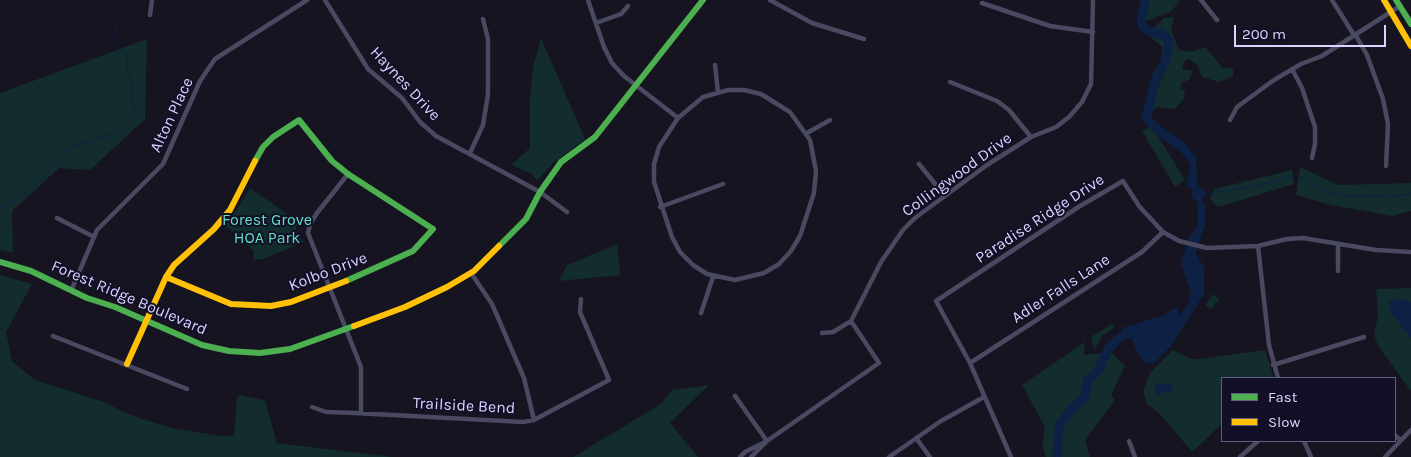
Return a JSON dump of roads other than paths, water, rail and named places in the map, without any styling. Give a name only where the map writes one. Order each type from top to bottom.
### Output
[{"type":"street","points":[[150,15],[152,0]]},
{"type":"street","name":"Alton Place","points":[[71,291],[98,230],[163,164],[200,81],[214,59],[307,0]]},
{"type":"street","name":"Haynes Drive","points":[[325,0],[368,69],[402,98],[420,122],[436,136],[540,192],[567,212]]},
{"type":"street","points":[[588,0],[612,63],[635,85],[678,118]]},
{"type":"street","name":"Forest Ridge Boulevard","points":[[0,262],[31,271],[71,291],[115,307],[202,345],[229,351],[260,353],[290,349],[346,329],[405,307],[447,287],[471,273],[504,244],[526,219],[540,192],[561,162],[595,137],[703,0]]},
{"type":"street","points":[[770,0],[812,23],[864,39]]},
{"type":"street","name":"Collingwood Drive","points":[[850,321],[892,244],[915,218],[1031,137],[1056,127],[1069,117],[1082,102],[1091,84],[1093,0]]},
{"type":"street","points":[[1201,0],[1217,20]]},
{"type":"street","points":[[1332,0],[1367,55],[1383,100],[1388,124],[1386,166]]},
{"type":"street","points":[[1384,0],[1411,46]]},
{"type":"street","points":[[982,3],[1050,26],[1093,32]]},
{"type":"street","points":[[1230,120],[1237,107],[1292,69],[1322,56],[1392,11],[1398,3],[1411,24]]},
{"type":"street","points":[[596,23],[622,14],[628,6]]},
{"type":"street","points":[[470,153],[483,125],[488,94],[488,39],[483,19]]},
{"type":"street","points":[[715,65],[718,92]]},
{"type":"street","points":[[1292,69],[1302,88],[1315,127],[1315,144],[1312,158]]},
{"type":"street","points":[[950,82],[997,102],[1008,110],[1031,137]]},
{"type":"street","points":[[744,90],[761,94],[784,106],[807,133],[814,154],[816,180],[800,236],[791,251],[779,264],[760,275],[734,280],[713,277],[693,265],[680,252],[672,238],[660,207],[654,182],[654,164],[663,139],[678,118],[695,102],[718,92],[744,90]]},
{"type":"street","points":[[126,364],[166,277],[174,265],[214,229],[230,210],[263,147],[273,137],[299,120],[332,161],[348,174],[317,213],[310,224],[308,234],[361,367],[362,413]]},
{"type":"street","points":[[807,133],[830,120]]},
{"type":"street","points":[[919,164],[945,196]]},
{"type":"street","name":"Kolbo Drive","points":[[166,277],[205,296],[230,304],[252,306],[292,302],[329,289],[413,251],[433,229],[348,174]]},
{"type":"street","name":"Paradise Ridge Drive","points":[[1010,457],[970,363],[936,301],[1080,206],[1123,180],[1139,206],[1163,232],[1179,241],[1206,248],[1258,246],[1287,239],[1318,240],[1376,250],[1411,252]]},
{"type":"street","points":[[660,207],[723,184]]},
{"type":"street","points":[[57,218],[94,237]]},
{"type":"street","name":"Adler Falls Lane","points":[[970,363],[1142,252],[1163,232]]},
{"type":"street","points":[[1338,244],[1338,271]]},
{"type":"street","points":[[1258,246],[1269,345],[1278,377]]},
{"type":"street","points":[[471,273],[492,304],[524,378],[534,420]]},
{"type":"street","points":[[702,313],[713,277]]},
{"type":"street","name":"Trailside Bend","points":[[312,408],[326,412],[522,422],[534,420],[609,380],[580,312],[581,299]]},
{"type":"street","points":[[751,457],[767,441],[879,363],[850,321],[833,332],[822,333]]},
{"type":"street","points":[[53,336],[126,364],[157,379],[187,389]]},
{"type":"street","points":[[1274,365],[1364,337]]},
{"type":"street","points":[[735,396],[767,441]]},
{"type":"street","points":[[889,457],[941,421],[984,397]]},
{"type":"street","points":[[1385,457],[1411,430]]},
{"type":"street","points":[[1396,436],[1400,440]]},
{"type":"street","points":[[916,438],[930,457]]},
{"type":"street","points":[[740,457],[755,445],[767,441]]},
{"type":"street","points":[[1129,441],[1135,457]]},
{"type":"street","points":[[1240,457],[1257,442]]},
{"type":"street","points":[[1304,442],[1311,457]]},
{"type":"water","points":[[1179,138],[1196,156],[1197,184],[1207,194],[1201,199],[1205,204],[1205,225],[1196,253],[1204,267],[1204,294],[1171,346],[1154,363],[1145,363],[1136,350],[1132,339],[1125,334],[1122,328],[1162,316],[1174,308],[1178,309],[1179,316],[1188,304],[1191,293],[1181,264],[1189,237],[1198,226],[1198,203],[1192,197],[1192,189],[1186,185],[1191,165],[1175,144],[1175,139]]},
{"type":"water","points":[[1394,299],[1411,302],[1411,338],[1391,312],[1389,301]]},
{"type":"water","points":[[1172,383],[1173,391],[1163,391],[1160,395],[1155,392],[1155,384]]},
{"type":"waterway","points":[[0,208],[35,187],[66,149],[123,130],[133,117],[135,111],[130,97],[133,83],[128,71],[127,55],[118,46],[114,36],[116,21],[137,9],[140,0]]},
{"type":"waterway","points":[[1145,0],[1141,20],[1143,27],[1154,33],[1162,33],[1169,41],[1167,57],[1155,82],[1146,117],[1157,129],[1182,147]]},
{"type":"waterway","points":[[1207,194],[1260,185],[1296,175],[1327,192],[1337,195],[1390,197],[1411,194]]},
{"type":"waterway","points":[[1057,457],[1059,427],[1071,409],[1086,396],[1087,381],[1099,370],[1108,349],[1125,334],[1136,332]]},
{"type":"park label","name":"Forest Grove HOA Park","points":[[267,229]]}]
